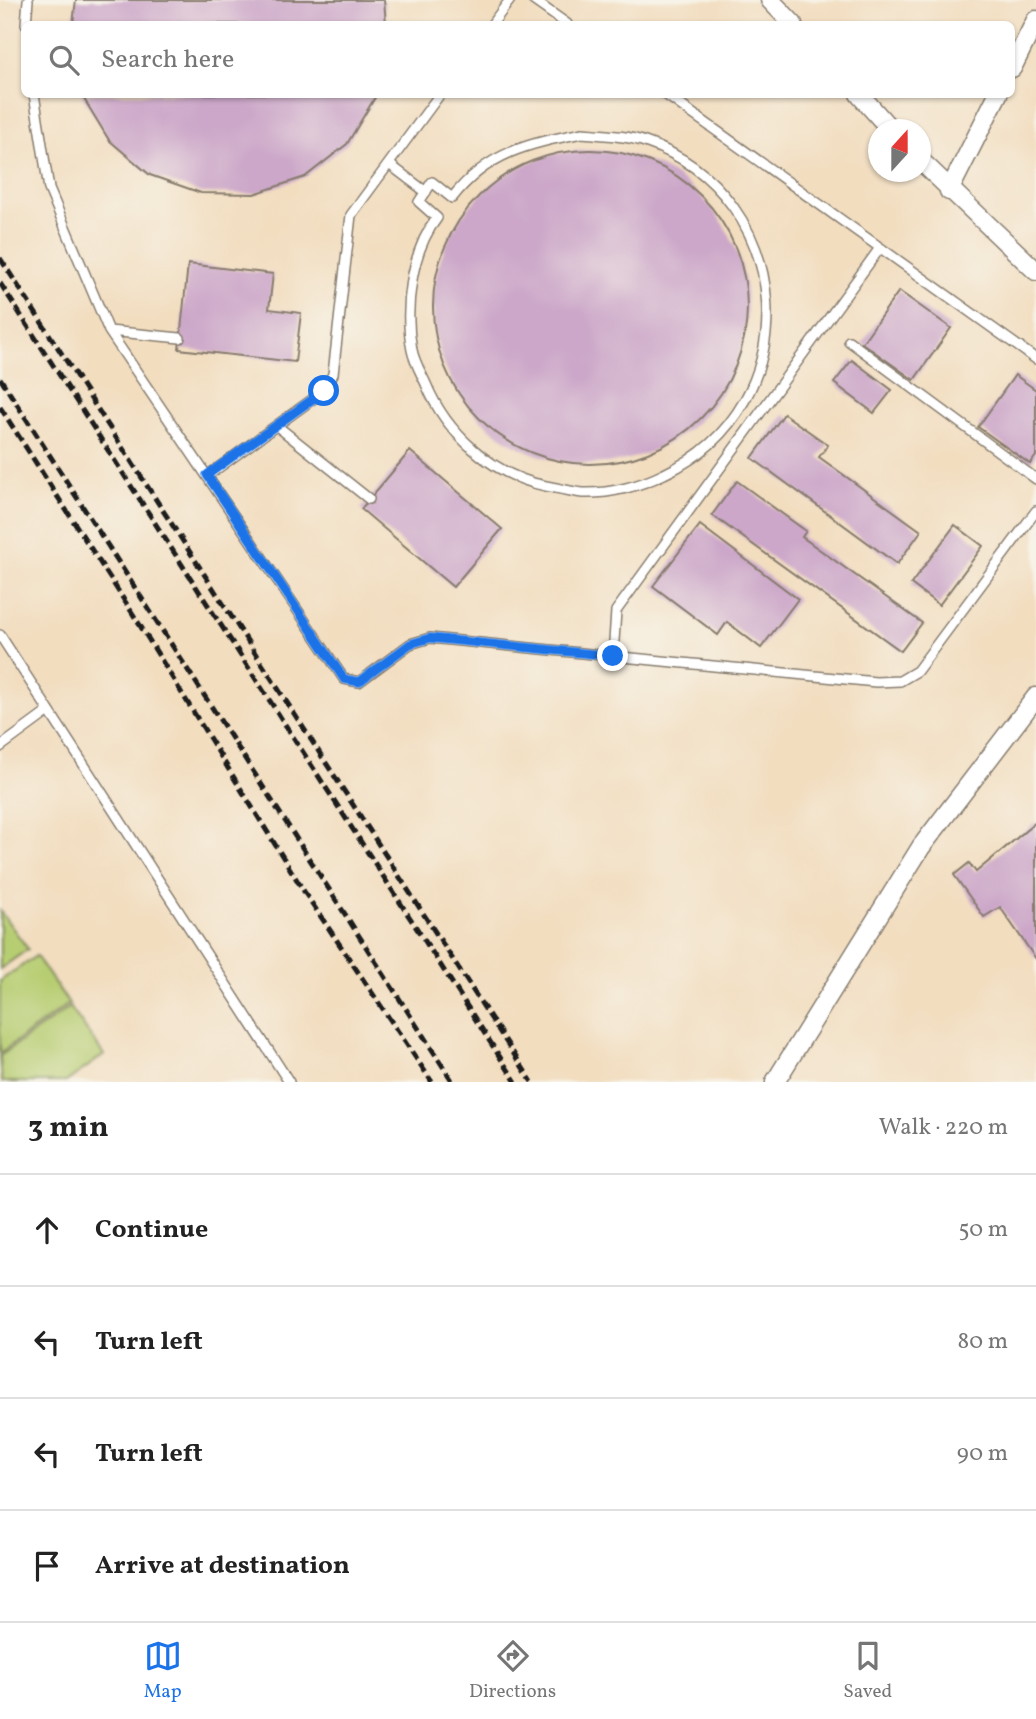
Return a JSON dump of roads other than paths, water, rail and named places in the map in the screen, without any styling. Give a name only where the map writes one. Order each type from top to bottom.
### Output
[{"type":"street","points":[[770,0],[790,21]]},
{"type":"street","points":[[1015,62],[1036,20]]},
{"type":"street","points":[[863,98],[881,119]]},
{"type":"street","points":[[949,191],[996,98]]},
{"type":"street","points":[[931,172],[1036,271]]},
{"type":"street","points":[[775,1082],[921,847],[1036,697]]},
{"type":"lane","points":[[26,21],[28,0]]},
{"type":"lane","points":[[494,21],[510,0]]},
{"type":"lane","points":[[533,0],[563,21]]},
{"type":"lane","points":[[35,98],[49,189],[110,331],[344,679],[359,682],[410,644],[430,638],[876,682],[900,681],[918,671],[1036,511]]},
{"type":"lane","points":[[207,475],[324,391],[333,374],[351,215],[437,98]]},
{"type":"lane","points":[[671,98],[1036,359]]},
{"type":"lane","points":[[582,133],[644,141],[700,171],[738,212],[762,263],[769,319],[759,374],[732,424],[691,462],[670,472],[639,486],[583,493],[527,482],[478,455],[436,408],[412,350],[410,288],[429,228],[437,218],[419,202],[426,192],[432,183],[452,198],[467,179],[520,146],[582,133]]},
{"type":"lane","points":[[389,164],[426,192]]},
{"type":"lane","points":[[613,656],[616,611],[880,248]]},
{"type":"lane","points":[[110,331],[180,338]]},
{"type":"lane","points":[[849,341],[1036,479]]},
{"type":"lane","points":[[277,426],[369,499]]},
{"type":"lane","points":[[0,635],[289,1082]]},
{"type":"lane","points":[[0,747],[49,711]]},
{"type":"railway","points":[[0,258],[532,1082]]},
{"type":"railway","points":[[0,283],[516,1082]]},
{"type":"railway","points":[[0,378],[453,1082]]},
{"type":"railway","points":[[0,407],[133,614],[305,893],[432,1082]]}]
